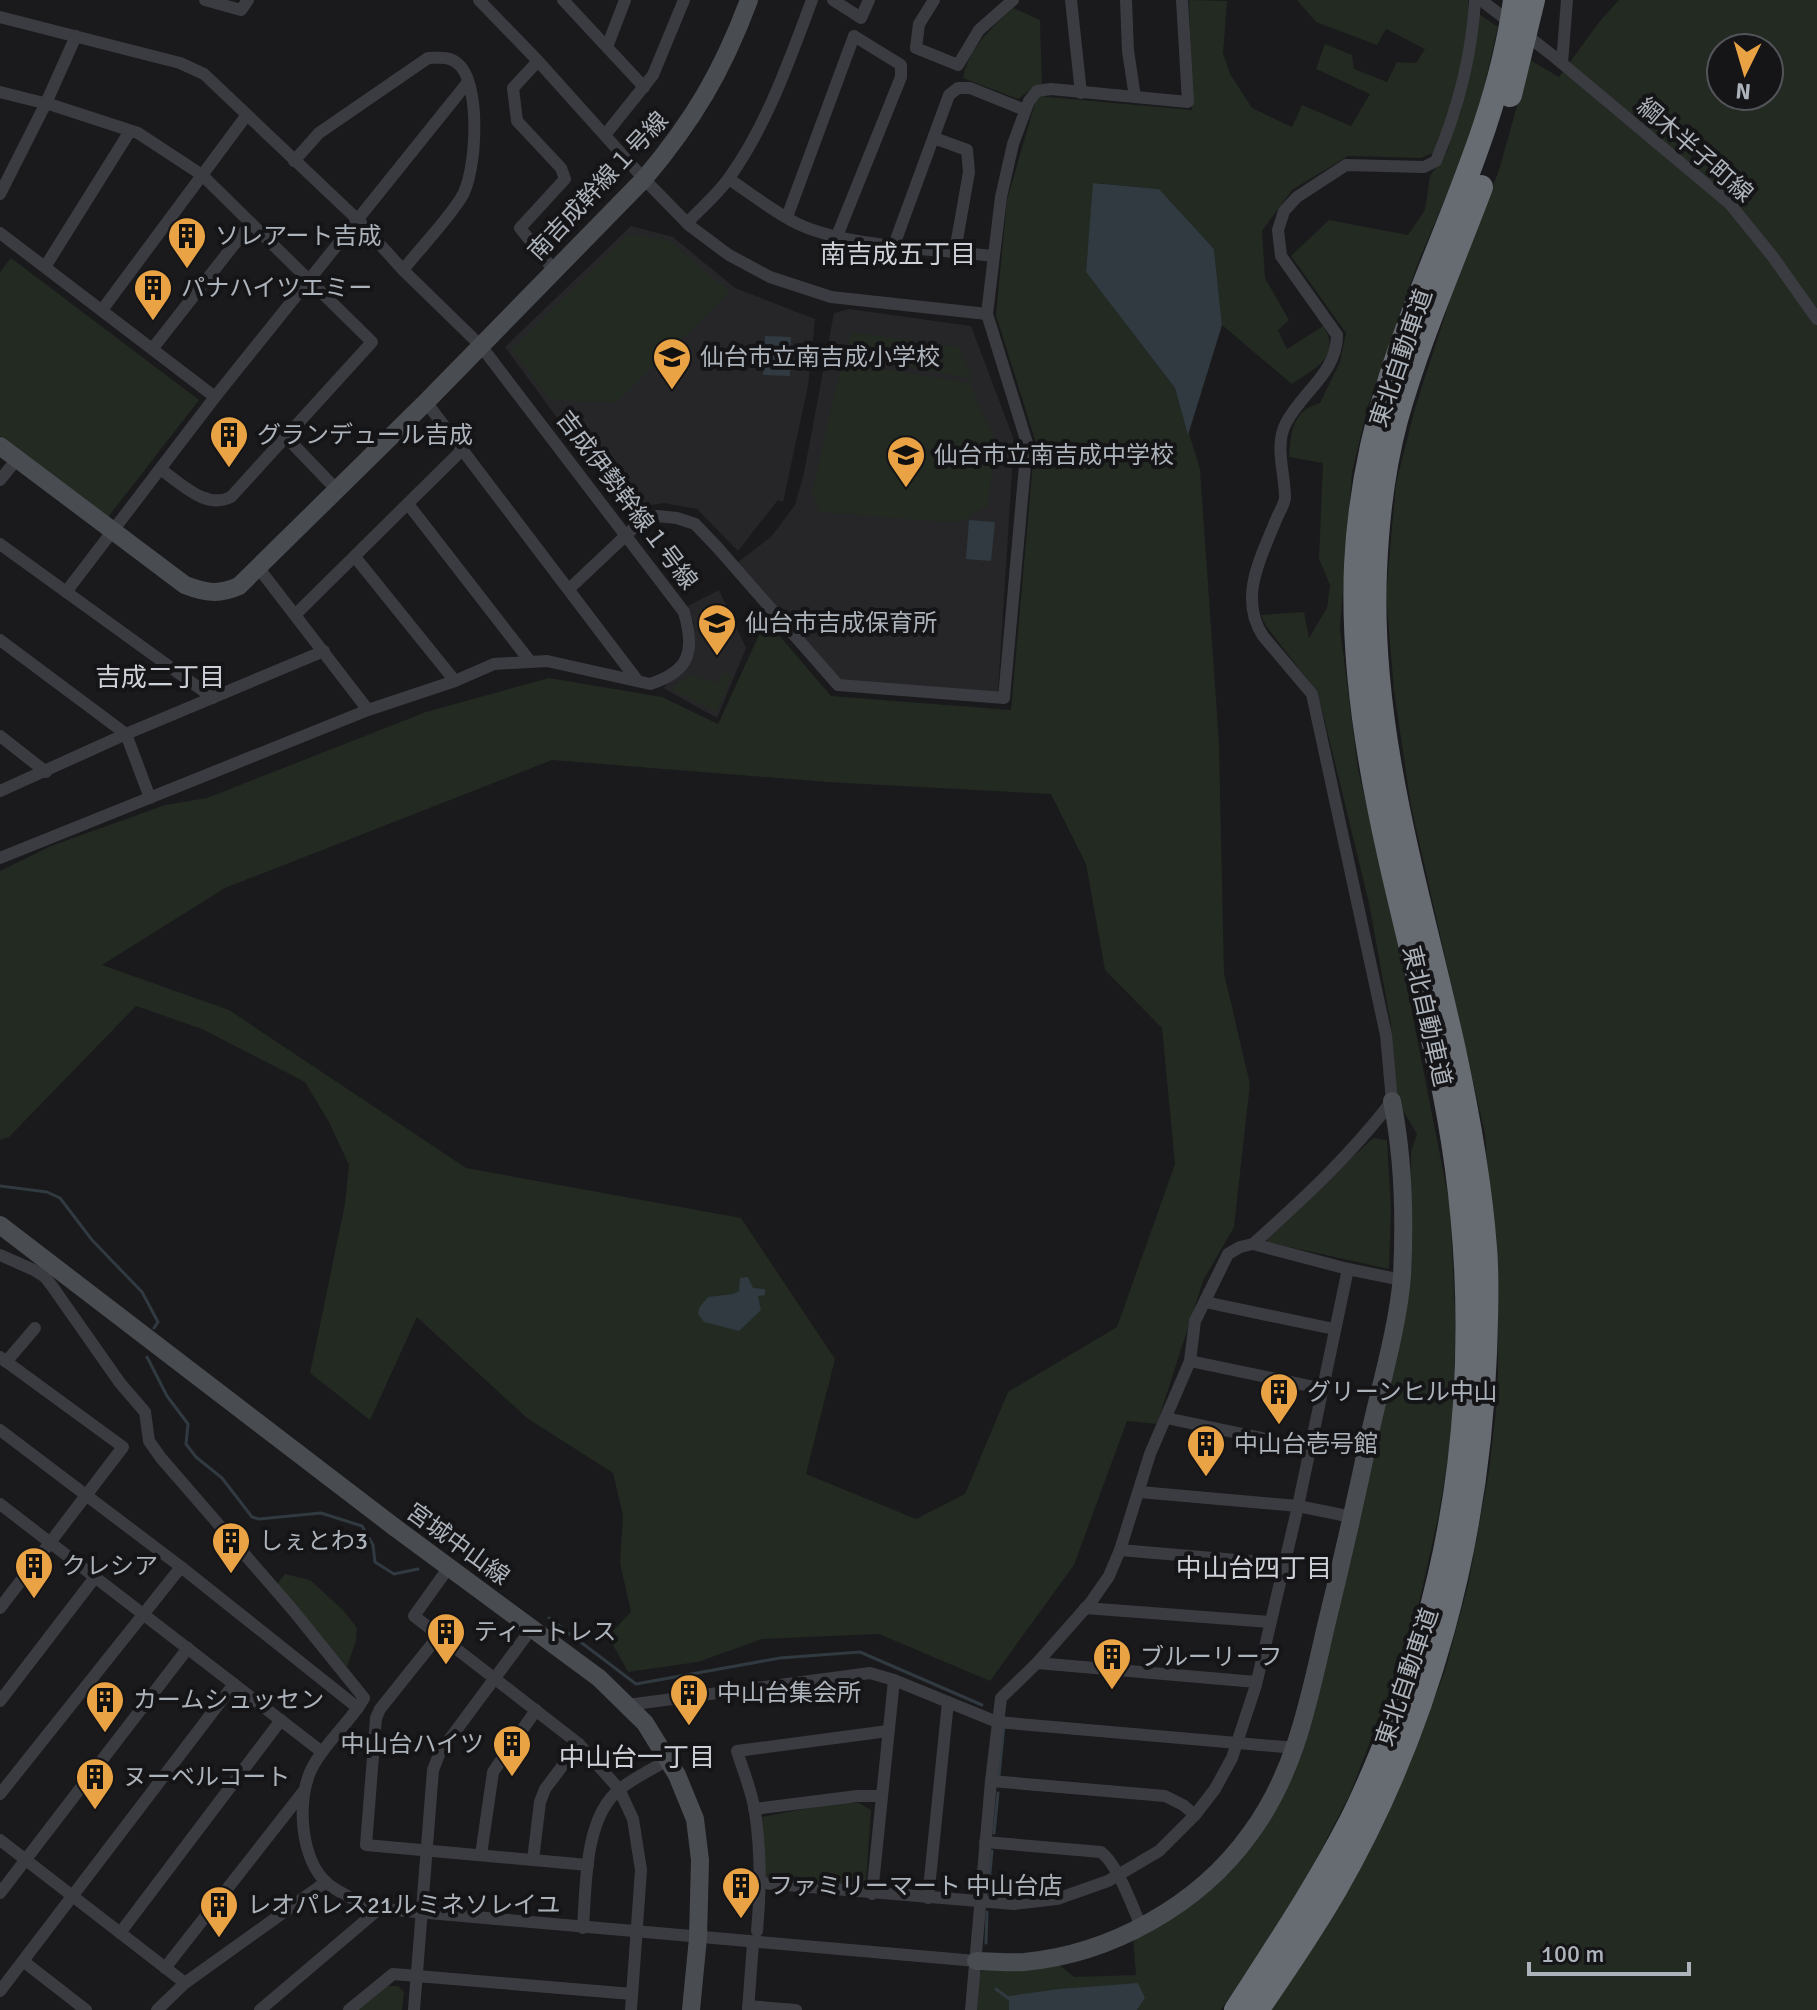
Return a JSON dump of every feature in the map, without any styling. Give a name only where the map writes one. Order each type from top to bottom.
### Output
[{"type":"highway","name":"東北自動車道","points":[[1236,2010],[1306,1902],[1353,1818],[1378,1761],[1422,1642],[1438,1584],[1458,1486],[1469,1308],[1462,1202],[1439,1065],[1375,789],[1357,662],[1356,563],[1366,475],[1389,382],[1490,109],[1515,0]]},
{"type":"highway","name":"東北自動車道","points":[[1257,2010],[1335,1889],[1394,1770],[1418,1712],[1437,1653],[1465,1544],[1473,1497],[1481,1432],[1487,1308],[1481,1202],[1454,1052],[1389,768],[1378,676],[1375,567],[1382,486],[1396,422],[1415,361],[1501,130],[1533,0]]},
{"type":"street","points":[[205,0],[241,10],[248,0]]},
{"type":"street","points":[[479,0],[687,223],[729,255],[770,277],[838,299],[987,314]]},
{"type":"street","points":[[607,47],[625,0]]},
{"type":"street","points":[[605,135],[653,75],[684,0]]},
{"type":"street","name":"南吉成幹線１号線","points":[[0,446],[185,585],[206,593],[224,593],[239,586],[426,402],[644,179],[702,103],[723,66],[749,0]]},
{"type":"street","points":[[687,223],[729,179],[784,76],[812,0]]},
{"type":"street","points":[[833,0],[861,18],[869,0]]},
{"type":"street","points":[[934,0],[919,24],[916,48],[958,65],[979,30],[1013,0]]},
{"type":"street","points":[[1071,0],[1081,93]]},
{"type":"street","points":[[1126,0],[1128,51],[1135,97]]},
{"type":"street","points":[[569,589],[639,523],[657,516],[677,518],[695,524],[838,685],[1004,698],[1027,443],[987,314],[1001,197],[1013,144],[1025,110],[1037,91],[1051,89],[1188,102],[1182,0]]},
{"type":"street","points":[[1557,59],[1567,0]]},
{"type":"street","points":[[565,1],[644,87]]},
{"type":"street","points":[[0,1255],[45,1277],[92,1339],[120,1383],[145,1412],[149,1441],[161,1458],[292,1609],[364,1698],[322,1752],[303,1792],[301,1817],[311,1857],[326,1882],[346,1895],[379,1909],[698,1938],[755,1937],[976,1961],[1023,1962],[1091,1948],[1141,1926],[1191,1896],[1249,1836],[1270,1805],[1296,1748],[1352,1517],[1402,1280],[1404,1190],[1386,1035],[1312,694],[1277,655],[1257,626],[1251,602],[1254,574],[1285,499],[1281,444],[1286,423],[1333,362],[1337,348],[1337,335],[1281,256],[1278,230],[1288,205],[1346,165],[1424,167],[1436,161],[1451,126],[1480,1]]},
{"type":"street","name":"綱木半子町線","points":[[1480,1],[1557,59],[1730,204],[1817,319]]},
{"type":"street","name":"吉成伊勢幹線１号線","points":[[0,17],[180,63],[204,74],[358,220],[403,270],[481,346],[684,612],[690,651],[683,666],[665,679],[650,684],[547,661],[494,664],[455,681],[368,710],[0,858]]},
{"type":"street","points":[[0,194],[76,36]]},
{"type":"street","points":[[787,217],[854,36],[901,65],[901,77],[837,236]]},
{"type":"street","points":[[294,161],[328,126],[428,58],[449,57],[461,65],[468,82],[475,143],[471,168],[463,196],[403,270]]},
{"type":"street","points":[[538,61],[513,88],[517,121],[561,168],[565,179],[520,228],[553,269]]},
{"type":"street","points":[[66,592],[215,397],[468,82]]},
{"type":"street","points":[[894,245],[949,95],[958,88],[970,88],[1025,110]]},
{"type":"street","points":[[0,92],[46,103],[130,131],[202,175],[372,342],[231,497],[220,502],[207,501],[160,469]]},
{"type":"street","points":[[102,310],[246,116]]},
{"type":"street","points":[[45,267],[130,131]]},
{"type":"street","points":[[934,138],[967,150],[969,172],[955,251]]},
{"type":"street","points":[[729,179],[798,224],[837,236],[993,256]]},
{"type":"street","points":[[153,348],[251,223]]},
{"type":"street","points":[[0,233],[215,397]]},
{"type":"street","points":[[426,402],[637,680]]},
{"type":"street","points":[[287,438],[336,489]]},
{"type":"street","points":[[296,614],[462,450]]},
{"type":"street","points":[[0,480],[17,459]]},
{"type":"street","points":[[408,504],[529,660]]},
{"type":"street","points":[[0,544],[213,698]]},
{"type":"street","points":[[355,557],[455,681]]},
{"type":"street","points":[[257,566],[368,710]]},
{"type":"street","points":[[0,640],[126,734],[150,798]]},
{"type":"street","points":[[0,791],[324,651]]},
{"type":"street","points":[[0,736],[46,772]]},
{"type":"street","points":[[1253,1244],[1360,1144],[1392,1101]]},
{"type":"street","name":"宮城中山線","points":[[0,1225],[599,1678],[645,1723],[677,1775],[695,1819],[700,1860],[698,1938],[691,2010]]},
{"type":"street","points":[[971,2010],[1001,1698],[1037,1663],[1109,1576],[1140,1492],[1150,1454],[1190,1361],[1195,1321],[1228,1254],[1253,1244],[1402,1280]]},
{"type":"street","points":[[761,1883],[1014,1904],[1057,1899],[1117,1875],[1159,1851],[1195,1815],[1215,1789],[1239,1741],[1256,1682],[1298,1506],[1348,1269]]},
{"type":"street","points":[[1205,1302],[1334,1329]]},
{"type":"street","points":[[0,1608],[123,1447],[3,1359],[35,1328]]},
{"type":"street","points":[[1190,1361],[1324,1389]]},
{"type":"street","points":[[1166,1418],[1310,1448]]},
{"type":"street","points":[[0,1430],[181,1567],[358,1708]]},
{"type":"street","points":[[1140,1492],[1298,1506],[1352,1517]]},
{"type":"street","points":[[2,1508],[96,1576],[322,1752]]},
{"type":"street","points":[[1120,1550],[1283,1564]]},
{"type":"street","points":[[0,1794],[181,1567]]},
{"type":"street","points":[[449,1567],[414,1616],[579,1744],[619,1789],[633,1819],[641,1870],[631,2010]]},
{"type":"street","points":[[0,1701],[96,1576]]},
{"type":"street","points":[[1085,1608],[1270,1622]]},
{"type":"street","points":[[414,2010],[433,1770],[436,1761],[532,1628]]},
{"type":"street","points":[[440,1634],[376,1718],[366,1845],[588,1865]]},
{"type":"street","points":[[0,1893],[188,1648]]},
{"type":"street","points":[[1037,1663],[1256,1682]]},
{"type":"street","points":[[627,1705],[870,1673],[997,1722],[1296,1748]]},
{"type":"street","points":[[872,1894],[894,1680]]},
{"type":"street","points":[[0,1991],[234,1684]]},
{"type":"street","points":[[928,1898],[948,1702]]},
{"type":"street","points":[[481,1855],[493,1772],[536,1710]]},
{"type":"street","points":[[120,1933],[281,1720]]},
{"type":"street","points":[[796,2010],[748,2008],[761,1883],[754,1809],[737,1751],[888,1731]]},
{"type":"street","points":[[533,1860],[540,1802],[545,1789],[579,1744]]},
{"type":"street","points":[[583,1928],[588,1865],[601,1809],[619,1789],[668,1760]]},
{"type":"street","points":[[991,1781],[1165,1796],[1195,1815]]},
{"type":"street","points":[[165,1968],[303,1792]]},
{"type":"street","points":[[754,1809],[857,1796],[881,1796]]},
{"type":"street","points":[[0,1840],[185,1983]]},
{"type":"street","points":[[985,1842],[1101,1852],[1117,1875],[1141,1926]]},
{"type":"street","points":[[157,2010],[185,1983],[326,1882]]},
{"type":"street","points":[[260,2010],[379,1909]]},
{"type":"street","points":[[23,1961],[86,2010]]},
{"type":"street","points":[[349,2010],[393,1974],[632,1994]]},
{"type":"shaded area","points":[[1189,0],[1227,1],[1223,53],[1230,74],[1252,108],[1292,127],[1302,105],[1351,126],[1370,94],[1316,69],[1325,44],[1352,55],[1354,69],[1387,82],[1397,62],[1416,63],[1425,49],[1386,29],[1377,45],[1316,22],[1297,0],[1468,0],[1459,78],[1433,153],[1421,158],[1348,156],[1292,190],[1262,231],[1265,278],[1289,320],[1278,330],[1287,349],[1323,326],[1330,346],[1328,354],[1317,367],[1292,384],[1222,325],[1214,249],[1159,189],[1094,183],[1086,272],[1175,388],[1200,469],[1219,743],[1224,973],[1250,1084],[1234,1227],[1203,1281],[1157,1424],[1127,1421],[1074,1565],[990,1681],[879,1634],[762,1639],[698,1662],[628,1672],[608,1636],[631,1612],[620,1563],[623,1515],[613,1473],[527,1418],[417,1317],[370,1420],[310,1373],[345,1204],[349,1165],[329,1122],[305,1082],[202,1029],[136,1006],[9,1137],[0,1140],[0,871],[51,846],[165,805],[207,798],[426,712],[549,678],[662,697],[718,724],[766,620],[831,696],[1011,710],[1035,440],[996,315],[1007,200],[1037,96],[1192,110]],"holes":[[[552,760],[827,782],[1051,794],[1086,864],[1105,970],[1162,1028],[1175,1164],[1117,1327],[1008,1392],[965,1494],[916,1519],[806,1474],[835,1359],[741,1218],[466,1168],[229,1010],[102,965],[225,888]]]},
{"type":"shaded area","points":[[1619,0],[1817,0],[1817,2010],[1270,2010],[1359,1869],[1401,1784],[1445,1671],[1468,1585],[1489,1471],[1498,1393],[1498,1302],[1485,1134],[1411,806],[1394,691],[1386,595],[1396,483],[1415,408],[1452,294],[1499,170],[1530,60],[1559,77]]},
{"type":"shaded area","points":[[1013,8],[1040,20],[1042,86],[1018,99],[963,78],[976,48]]},
{"type":"shaded area","points":[[1479,14],[1498,27],[1481,100],[1459,165],[1416,268],[1368,406],[1352,472],[1340,628],[1358,769],[1397,936],[1450,1206],[1456,1333],[1451,1439],[1438,1518],[1417,1612],[1350,1794],[1300,1891],[1221,2010],[1137,2010],[1145,1998],[1009,1996],[1009,2010],[977,2010],[979,1974],[988,1967],[1058,1964],[1074,1977],[1136,1975],[1133,1939],[1229,1872],[1303,1749],[1410,1278],[1411,1152],[1417,1134],[1395,1097],[1391,1025],[1369,903],[1318,693],[1266,626],[1261,615],[1304,612],[1309,638],[1327,608],[1330,585],[1319,559],[1323,463],[1289,457],[1295,423],[1304,411],[1320,403],[1340,362],[1346,333],[1291,256],[1329,220],[1408,235],[1425,210],[1430,176],[1448,150]]},
{"type":"shaded area","points":[[1093,183],[1159,189],[1214,249],[1222,325],[1188,435],[1175,388],[1086,272]]},
{"type":"shaded area","name":"仙台市立南吉成小学校","points":[[631,226],[673,237],[735,288],[815,319],[808,386],[783,502],[778,500],[738,551],[697,509],[664,503],[645,506],[629,516],[505,347]]},
{"type":"shaded area","points":[[628,234],[668,240],[730,292],[616,403],[550,400],[511,349]]},
{"type":"shaded area","points":[[11,258],[199,400],[108,517],[0,436],[0,272]]},
{"type":"shaded area","name":"仙台市立南吉成中学校","points":[[849,309],[971,326],[1014,440],[998,692],[841,680],[738,562],[771,537],[795,505],[804,473],[834,313]]},
{"type":"shaded area","points":[[851,332],[959,347],[972,379],[846,354]]},
{"type":"shaded area","points":[[765,336],[791,337],[790,376],[763,375]]},
{"type":"shaded area","points":[[842,362],[969,383],[997,444],[987,506],[958,523],[820,512],[812,492]]},
{"type":"shaded area","points":[[969,520],[995,522],[991,561],[966,559]]},
{"type":"shaded area","name":"仙台市吉成保育所","points":[[719,590],[746,648],[717,718],[663,688],[688,665],[695,641],[694,623],[688,606]]},
{"type":"shaded area","points":[[724,672],[732,676],[717,712],[671,689],[692,674],[717,684]]},
{"type":"shaded area","points":[[1373,1138],[1387,1140],[1391,1210],[1389,1269],[1267,1242],[1268,1237]]},
{"type":"shaded area","points":[[748,1277],[753,1288],[765,1289],[765,1295],[758,1296],[761,1310],[739,1331],[704,1322],[698,1314],[708,1297],[739,1291],[740,1278]]},
{"type":"shaded area","points":[[285,1574],[310,1580],[343,1610],[357,1628],[347,1667],[277,1584]]},
{"type":"shaded area","points":[[835,1803],[859,1803],[871,1810],[866,1882],[860,1889],[765,1879],[762,1817]]},
{"type":"shaded area","points":[[1138,1983],[1145,1998],[1137,2010],[1009,2010],[1009,1996]]},
{"type":"shaded area","points":[[387,1986],[398,1986],[404,1992],[402,2010],[358,2010]]},
{"type":"waterway","points":[[0,1186],[47,1192],[60,1198],[92,1240],[142,1292],[158,1322],[154,1328]]},
{"type":"waterway","points":[[147,1357],[167,1396],[188,1424],[186,1444],[196,1457],[222,1478],[252,1517],[259,1519],[321,1513],[362,1526],[373,1545],[375,1562],[394,1574],[418,1569]]},
{"type":"waterway","points":[[549,1618],[636,1684],[780,1658],[860,1652],[982,1705]]},
{"type":"waterway","points":[[999,1775],[1004,1725]]},
{"type":"waterway","points":[[994,1833],[998,1793]]},
{"type":"waterway","points":[[988,1894],[992,1851]]},
{"type":"waterway","points":[[986,1943],[987,1912]]},
{"type":"waterway","points":[[996,1989],[1012,2001]]},
{"type":"place","name":"ソレアート吉成","points":[[187,270]]},
{"type":"place","name":"パナハイツエミー","points":[[153,322]]},
{"type":"place","name":"仙台市立南吉成小学校","points":[[672,391]]},
{"type":"place","name":"グランデュール吉成","points":[[229,469]]},
{"type":"place","name":"仙台市立南吉成中学校","points":[[906,489]]},
{"type":"place","name":"仙台市吉成保育所","points":[[717,657]]},
{"type":"place","name":"グリーンヒル中山","points":[[1279,1426]]},
{"type":"place","name":"中山台壱号館","points":[[1206,1478]]},
{"type":"place","name":"しぇとわ3","points":[[231,1575]]},
{"type":"place","name":"クレシア","points":[[34,1600]]},
{"type":"place","name":"ティートレス","points":[[446,1666]]},
{"type":"place","name":"ブルーリーフ","points":[[1112,1691]]},
{"type":"place","name":"中山台集会所","points":[[689,1727]]},
{"type":"place","name":"カームシュッセン","points":[[105,1734]]},
{"type":"place","name":"中山台ハイツ","points":[[512,1778]]},
{"type":"place","name":"ヌーベルコート","points":[[95,1811]]},
{"type":"place","name":"ファミリーマート 中山台店","points":[[741,1920]]},
{"type":"place","name":"レオパレス21ルミネソレイユ","points":[[219,1939]]},
{"type":"district","name":"南吉成五丁目","points":[[898,255]]},
{"type":"district","name":"吉成二丁目","points":[[160,678]]},
{"type":"district","name":"中山台四丁目","points":[[1254,1569]]},
{"type":"district","name":"中山台一丁目","points":[[637,1758]]}]
